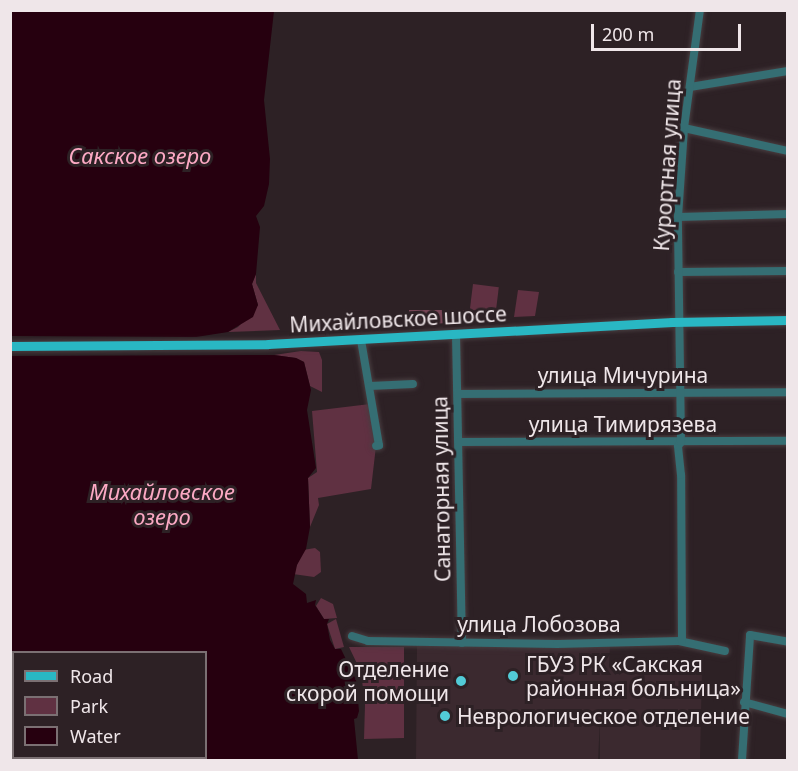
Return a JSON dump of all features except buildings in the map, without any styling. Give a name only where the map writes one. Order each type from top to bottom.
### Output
[{"type":"main road","name":"Михайловское шоссе","points":[[10,346],[268,344],[680,322],[788,320]]},
{"type":"street","name":"Курортная улица","points":[[683,641],[681,475],[678,446],[681,442],[681,392],[678,217],[684,128],[700,10]]},
{"type":"street","points":[[690,87],[788,71]]},
{"type":"street","points":[[684,128],[788,151]]},
{"type":"street","points":[[678,217],[788,214]]},
{"type":"street","points":[[678,273],[788,271]]},
{"type":"street","name":"Санаторная улица","points":[[456,334],[462,642]]},
{"type":"street","points":[[361,340],[379,445],[376,446]]},
{"type":"street","points":[[370,386],[414,384]]},
{"type":"street","name":"улица Мичурина","points":[[458,394],[788,392]]},
{"type":"street","name":"улица Тимирязева","points":[[459,442],[788,441]]},
{"type":"street","points":[[742,760],[750,635],[788,642]]},
{"type":"street","name":"улица Лобозова","points":[[352,636],[368,641],[683,641],[725,651]]},
{"type":"street","points":[[744,702],[788,714]]},
{"type":"shaded area","points":[[409,310],[469,310],[468,322],[409,325]]},
{"type":"shaded area","name":"ГБУЗ РК «Сакская районная больница»","points":[[417,645],[610,646],[609,667],[702,670],[700,760],[600,760],[600,720],[598,760],[416,760]]},
{"type":"green space","points":[[256,274],[256,283],[280,330],[228,332],[238,327],[258,305],[252,284]]},
{"type":"green space","points":[[473,284],[499,287],[496,313],[470,310]]},
{"type":"green space","points":[[518,290],[539,292],[535,316],[514,317]]},
{"type":"green space","points":[[301,351],[319,352],[322,360],[322,392],[310,386],[304,362],[296,358],[274,355]]},
{"type":"green space","points":[[370,404],[376,446],[371,489],[318,498],[319,505],[310,527],[308,478],[317,472],[312,411]]},
{"type":"green space","points":[[315,548],[320,552],[321,572],[314,577],[293,574],[303,550]]},
{"type":"green space","points":[[321,598],[333,604],[337,618],[324,619],[316,606]]},
{"type":"green space","points":[[336,619],[344,647],[335,649],[327,624]]},
{"type":"green space","points":[[349,647],[404,647],[404,738],[364,739],[365,705],[361,672]]},
{"type":"water","name":"Сакское озеро","points":[[11,10],[274,11],[264,100],[270,159],[269,184],[264,206],[256,216],[260,227],[256,274],[252,284],[258,305],[253,317],[228,332],[196,337],[11,336]]},
{"type":"water","name":"Михайловское озеро","points":[[274,355],[296,358],[304,362],[311,390],[307,410],[316,468],[308,478],[310,527],[306,549],[297,565],[293,584],[306,594],[307,603],[316,600],[315,605],[324,619],[329,619],[327,624],[330,640],[335,649],[341,649],[356,680],[359,711],[357,718],[354,719],[358,760],[66,760],[207,759],[207,651],[12,651],[11,723],[11,356]]},
{"type":"place","name":"ГБУЗ РК «Сакская районная больница»","points":[[513,676]]},
{"type":"place","name":"Отделение скорой помощи","points":[[461,681]]},
{"type":"place","name":"Неврологическое отделение","points":[[445,716]]}]
